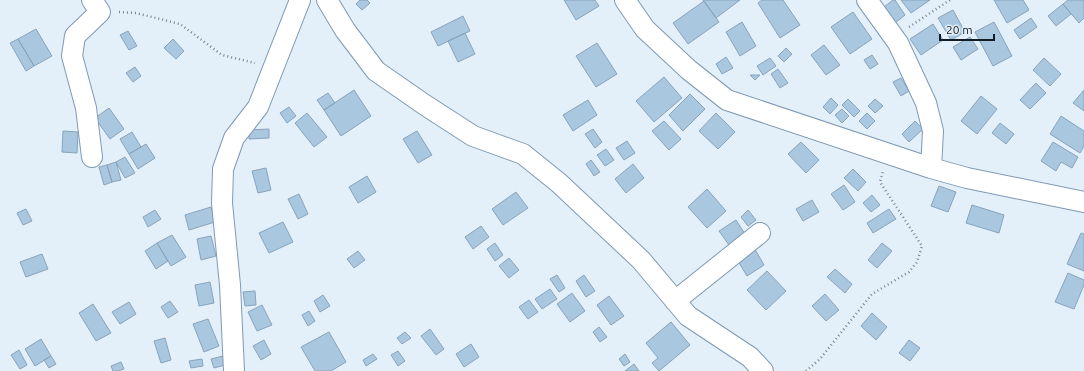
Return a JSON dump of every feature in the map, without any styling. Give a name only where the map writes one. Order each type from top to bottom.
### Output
[{"type":"street","points":[[234,371],[230,285],[222,203],[223,169],[234,138],[258,107],[300,0]]},
{"type":"street","points":[[327,0],[345,30],[376,71],[473,136],[523,154],[559,183],[636,255],[688,316],[750,357],[763,371]]},
{"type":"street","points":[[625,0],[644,29],[689,70],[727,100],[789,122],[931,168],[967,178],[1084,202]]},
{"type":"street","points":[[867,0],[898,43],[926,103],[933,131],[931,168]]},
{"type":"street","points":[[92,158],[86,108],[72,56],[75,36],[96,6]]},
{"type":"street","points":[[674,301],[760,233]]},
{"type":"path","points":[[893,37],[950,0]]},
{"type":"path","points":[[96,6],[136,12],[180,24],[222,56],[274,67]]},
{"type":"path","points":[[806,371],[820,359],[872,294],[909,272],[918,262],[922,246],[880,182],[887,153]]},
{"type":"building","points":[[360,0],[367,0],[370,3],[362,10],[356,4]]},
{"type":"building","points":[[564,0],[595,0],[599,6],[576,20]]},
{"type":"building","points":[[703,0],[740,0],[716,18]]},
{"type":"building","points":[[762,0],[783,0],[800,25],[780,38],[758,3]]},
{"type":"building","points":[[895,0],[905,15],[895,23],[884,7]]},
{"type":"building","points":[[901,0],[930,0],[911,13]]},
{"type":"building","points":[[994,0],[1023,0],[1029,10],[1007,23]]},
{"type":"building","points":[[1068,0],[1084,0],[1084,18],[1079,23],[1063,4]]},
{"type":"building","points":[[704,1],[719,22],[688,44],[673,23]]},
{"type":"building","points":[[1063,4],[1071,14],[1056,26],[1048,16]]},
{"type":"building","points":[[953,10],[965,32],[951,40],[938,18]]},
{"type":"building","points":[[853,12],[872,39],[850,54],[831,27]]},
{"type":"building","points":[[463,16],[470,31],[438,46],[431,32]]},
{"type":"building","points":[[1031,18],[1037,27],[1020,39],[1014,30]]},
{"type":"building","points":[[742,22],[756,46],[740,56],[726,32]]},
{"type":"building","points":[[994,22],[1012,56],[993,66],[975,32]]},
{"type":"building","points":[[933,24],[943,40],[921,55],[910,39]]},
{"type":"building","points":[[36,29],[52,56],[34,66],[18,39]]},
{"type":"building","points":[[128,31],[137,46],[129,50],[120,35]]},
{"type":"building","points":[[465,33],[475,54],[458,62],[448,41]]},
{"type":"building","points":[[970,37],[978,49],[961,60],[953,47]]},
{"type":"building","points":[[18,39],[34,66],[26,71],[10,43]]},
{"type":"building","points":[[173,39],[184,51],[176,59],[164,48]]},
{"type":"building","points":[[597,43],[617,74],[596,87],[576,56]]},
{"type":"building","points":[[824,45],[840,65],[826,75],[811,55]]},
{"type":"building","points":[[786,48],[792,54],[784,62],[778,56]]},
{"type":"building","points":[[872,55],[878,64],[870,69],[864,60]]},
{"type":"building","points":[[726,57],[733,68],[722,74],[716,64]]},
{"type":"building","points":[[770,58],[776,66],[763,75],[757,66]]},
{"type":"building","points":[[1044,58],[1061,74],[1050,86],[1033,70]]},
{"type":"building","points":[[135,67],[141,76],[133,82],[126,73]]},
{"type":"building","points":[[778,69],[788,83],[780,88],[771,74]]},
{"type":"building","points":[[750,75],[760,75],[755,80]]},
{"type":"building","points":[[664,77],[682,98],[654,122],[636,101]]},
{"type":"building","points":[[901,78],[909,91],[901,96],[893,82]]},
{"type":"building","points":[[1036,83],[1046,93],[1030,109],[1020,100]]},
{"type":"building","points":[[354,90],[371,116],[341,136],[324,110]]},
{"type":"building","points":[[1084,90],[1084,111],[1073,103]]},
{"type":"building","points":[[328,93],[335,103],[324,110],[317,100]]},
{"type":"building","points":[[690,94],[705,109],[683,131],[669,115]]},
{"type":"building","points":[[981,96],[997,109],[977,134],[961,121]]},
{"type":"building","points":[[831,98],[838,105],[830,114],[823,107]]},
{"type":"building","points":[[848,99],[860,111],[854,117],[842,105]]},
{"type":"building","points":[[875,99],[883,106],[875,113],[868,106]]},
{"type":"building","points":[[588,100],[597,115],[573,131],[563,115]]},
{"type":"building","points":[[289,107],[296,116],[287,123],[280,113]]},
{"type":"building","points":[[109,108],[124,129],[110,139],[95,118]]},
{"type":"building","points":[[842,109],[849,116],[842,123],[835,115]]},
{"type":"building","points":[[307,113],[327,137],[314,147],[295,123]]},
{"type":"building","points":[[716,113],[735,132],[718,149],[699,131]]},
{"type":"building","points":[[867,113],[875,121],[867,129],[859,121]]},
{"type":"building","points":[[1061,116],[1084,131],[1084,146],[1080,153],[1050,134]]},
{"type":"building","points":[[664,121],[681,139],[669,150],[652,131]]},
{"type":"building","points":[[915,121],[923,129],[909,142],[902,134]]},
{"type":"building","points":[[1000,123],[1014,134],[1006,144],[992,133]]},
{"type":"building","points":[[269,129],[269,138],[249,139],[249,130]]},
{"type":"building","points":[[593,129],[602,142],[595,148],[585,134]]},
{"type":"building","points":[[63,131],[78,132],[77,153],[62,152]]},
{"type":"building","points":[[417,131],[432,155],[418,163],[403,139]]},
{"type":"building","points":[[132,132],[141,147],[129,154],[120,139]]},
{"type":"building","points":[[627,141],[635,153],[624,160],[616,148]]},
{"type":"building","points":[[801,142],[819,160],[806,173],[788,154]]},
{"type":"building","points":[[1053,142],[1078,157],[1072,168],[1061,162],[1056,171],[1041,161]]},
{"type":"building","points":[[146,144],[155,158],[138,169],[129,154]]},
{"type":"building","points":[[606,149],[614,160],[605,166],[597,155]]},
{"type":"building","points":[[125,157],[135,173],[125,178],[116,162]]},
{"type":"building","points":[[591,160],[600,172],[594,176],[586,164]]},
{"type":"building","points":[[116,162],[121,180],[112,182],[107,165]]},
{"type":"building","points":[[633,164],[644,178],[626,193],[615,179]]},
{"type":"building","points":[[107,165],[112,182],[104,185],[99,167]]},
{"type":"building","points":[[266,168],[271,190],[258,193],[252,171]]},
{"type":"building","points":[[853,169],[866,182],[858,191],[844,178]]},
{"type":"building","points":[[367,176],[376,192],[358,203],[349,187]]},
{"type":"building","points":[[844,185],[855,202],[843,210],[831,194]]},
{"type":"building","points":[[939,186],[956,192],[948,212],[931,206]]},
{"type":"building","points":[[707,189],[726,211],[707,228],[688,207]]},
{"type":"building","points":[[516,192],[528,208],[503,225],[492,209]]},
{"type":"building","points":[[299,194],[308,214],[298,219],[288,199]]},
{"type":"building","points":[[872,195],[880,205],[871,212],[863,203]]},
{"type":"building","points":[[812,200],[819,212],[803,221],[796,209]]},
{"type":"building","points":[[972,205],[1004,215],[999,233],[966,223]]},
{"type":"building","points":[[211,207],[215,222],[189,230],[185,215]]},
{"type":"building","points":[[26,209],[32,221],[23,225],[17,213]]},
{"type":"building","points":[[889,209],[896,219],[873,233],[867,223]]},
{"type":"building","points":[[155,210],[161,219],[148,227],[143,217]]},
{"type":"building","points":[[748,210],[756,220],[748,226],[741,217]]},
{"type":"building","points":[[736,220],[745,234],[729,245],[719,231]]},
{"type":"building","points":[[283,222],[293,242],[269,253],[259,233]]},
{"type":"building","points":[[481,226],[489,237],[473,249],[465,237]]},
{"type":"building","points":[[1081,233],[1084,234],[1084,271],[1067,264]]},
{"type":"building","points":[[172,235],[186,257],[171,266],[157,243]]},
{"type":"building","points":[[211,236],[216,256],[201,260],[197,239]]},
{"type":"building","points":[[157,243],[168,261],[156,269],[145,251]]},
{"type":"building","points":[[495,243],[503,255],[495,261],[487,249]]},
{"type":"building","points":[[882,243],[892,251],[877,268],[868,260]]},
{"type":"building","points":[[753,246],[764,265],[747,276],[735,256]]},
{"type":"building","points":[[358,251],[365,260],[354,268],[347,259]]},
{"type":"building","points":[[42,254],[48,269],[26,277],[20,262]]},
{"type":"building","points":[[509,258],[519,270],[509,278],[499,266]]},
{"type":"building","points":[[835,269],[852,284],[845,293],[827,277]]},
{"type":"building","points":[[767,271],[786,291],[766,310],[747,290]]},
{"type":"building","points":[[1068,273],[1084,280],[1084,285],[1074,309],[1055,302]]},
{"type":"building","points":[[557,275],[565,288],[559,292],[550,279]]},
{"type":"building","points":[[584,275],[595,291],[586,297],[576,281]]},
{"type":"building","points":[[210,282],[214,303],[199,306],[195,285]]},
{"type":"building","points":[[550,289],[557,299],[542,309],[535,299]]},
{"type":"building","points":[[255,291],[256,305],[245,306],[243,292]]},
{"type":"building","points":[[572,293],[585,311],[570,322],[557,304]]},
{"type":"building","points":[[825,294],[839,310],[826,321],[812,306]]},
{"type":"building","points":[[323,295],[330,306],[320,312],[314,301]]},
{"type":"building","points":[[609,296],[624,316],[611,325],[597,305]]},
{"type":"building","points":[[529,300],[538,312],[528,319],[519,307]]},
{"type":"building","points":[[170,301],[178,312],[168,318],[161,307]]},
{"type":"building","points":[[129,302],[136,314],[120,324],[112,312]]},
{"type":"building","points":[[93,304],[111,333],[96,341],[79,313]]},
{"type":"building","points":[[262,305],[272,325],[257,331],[248,312]]},
{"type":"building","points":[[309,311],[315,321],[308,326],[302,315]]},
{"type":"building","points":[[872,313],[887,327],[876,340],[861,326]]},
{"type":"building","points":[[208,319],[219,346],[204,352],[193,324]]},
{"type":"building","points":[[671,322],[690,345],[659,371],[652,363],[658,358],[646,343]]},
{"type":"building","points":[[599,327],[607,337],[600,342],[593,332]]},
{"type":"building","points":[[430,329],[444,349],[436,355],[421,336]]},
{"type":"building","points":[[329,332],[346,362],[331,371],[315,371],[301,347]]},
{"type":"building","points":[[405,332],[411,338],[402,344],[397,338]]},
{"type":"building","points":[[165,338],[171,360],[161,363],[154,341]]},
{"type":"building","points":[[41,339],[51,356],[35,366],[25,349]]},
{"type":"building","points":[[264,340],[271,354],[261,360],[253,346]]},
{"type":"building","points":[[909,340],[920,348],[910,361],[899,353]]},
{"type":"building","points":[[471,344],[479,357],[464,367],[456,354]]},
{"type":"building","points":[[19,350],[27,365],[20,369],[11,355]]},
{"type":"building","points":[[398,351],[405,361],[398,366],[391,355]]},
{"type":"building","points":[[373,354],[377,359],[366,366],[363,360]]},
{"type":"building","points":[[625,354],[630,362],[624,366],[619,359]]},
{"type":"building","points":[[51,356],[56,364],[49,368],[44,360]]},
{"type":"building","points":[[223,356],[225,365],[214,368],[211,359]]},
{"type":"building","points":[[202,359],[203,366],[191,368],[189,361]]},
{"type":"building","points":[[121,362],[124,369],[113,371],[111,366]]},
{"type":"building","points":[[634,364],[639,371],[625,371]]}]
